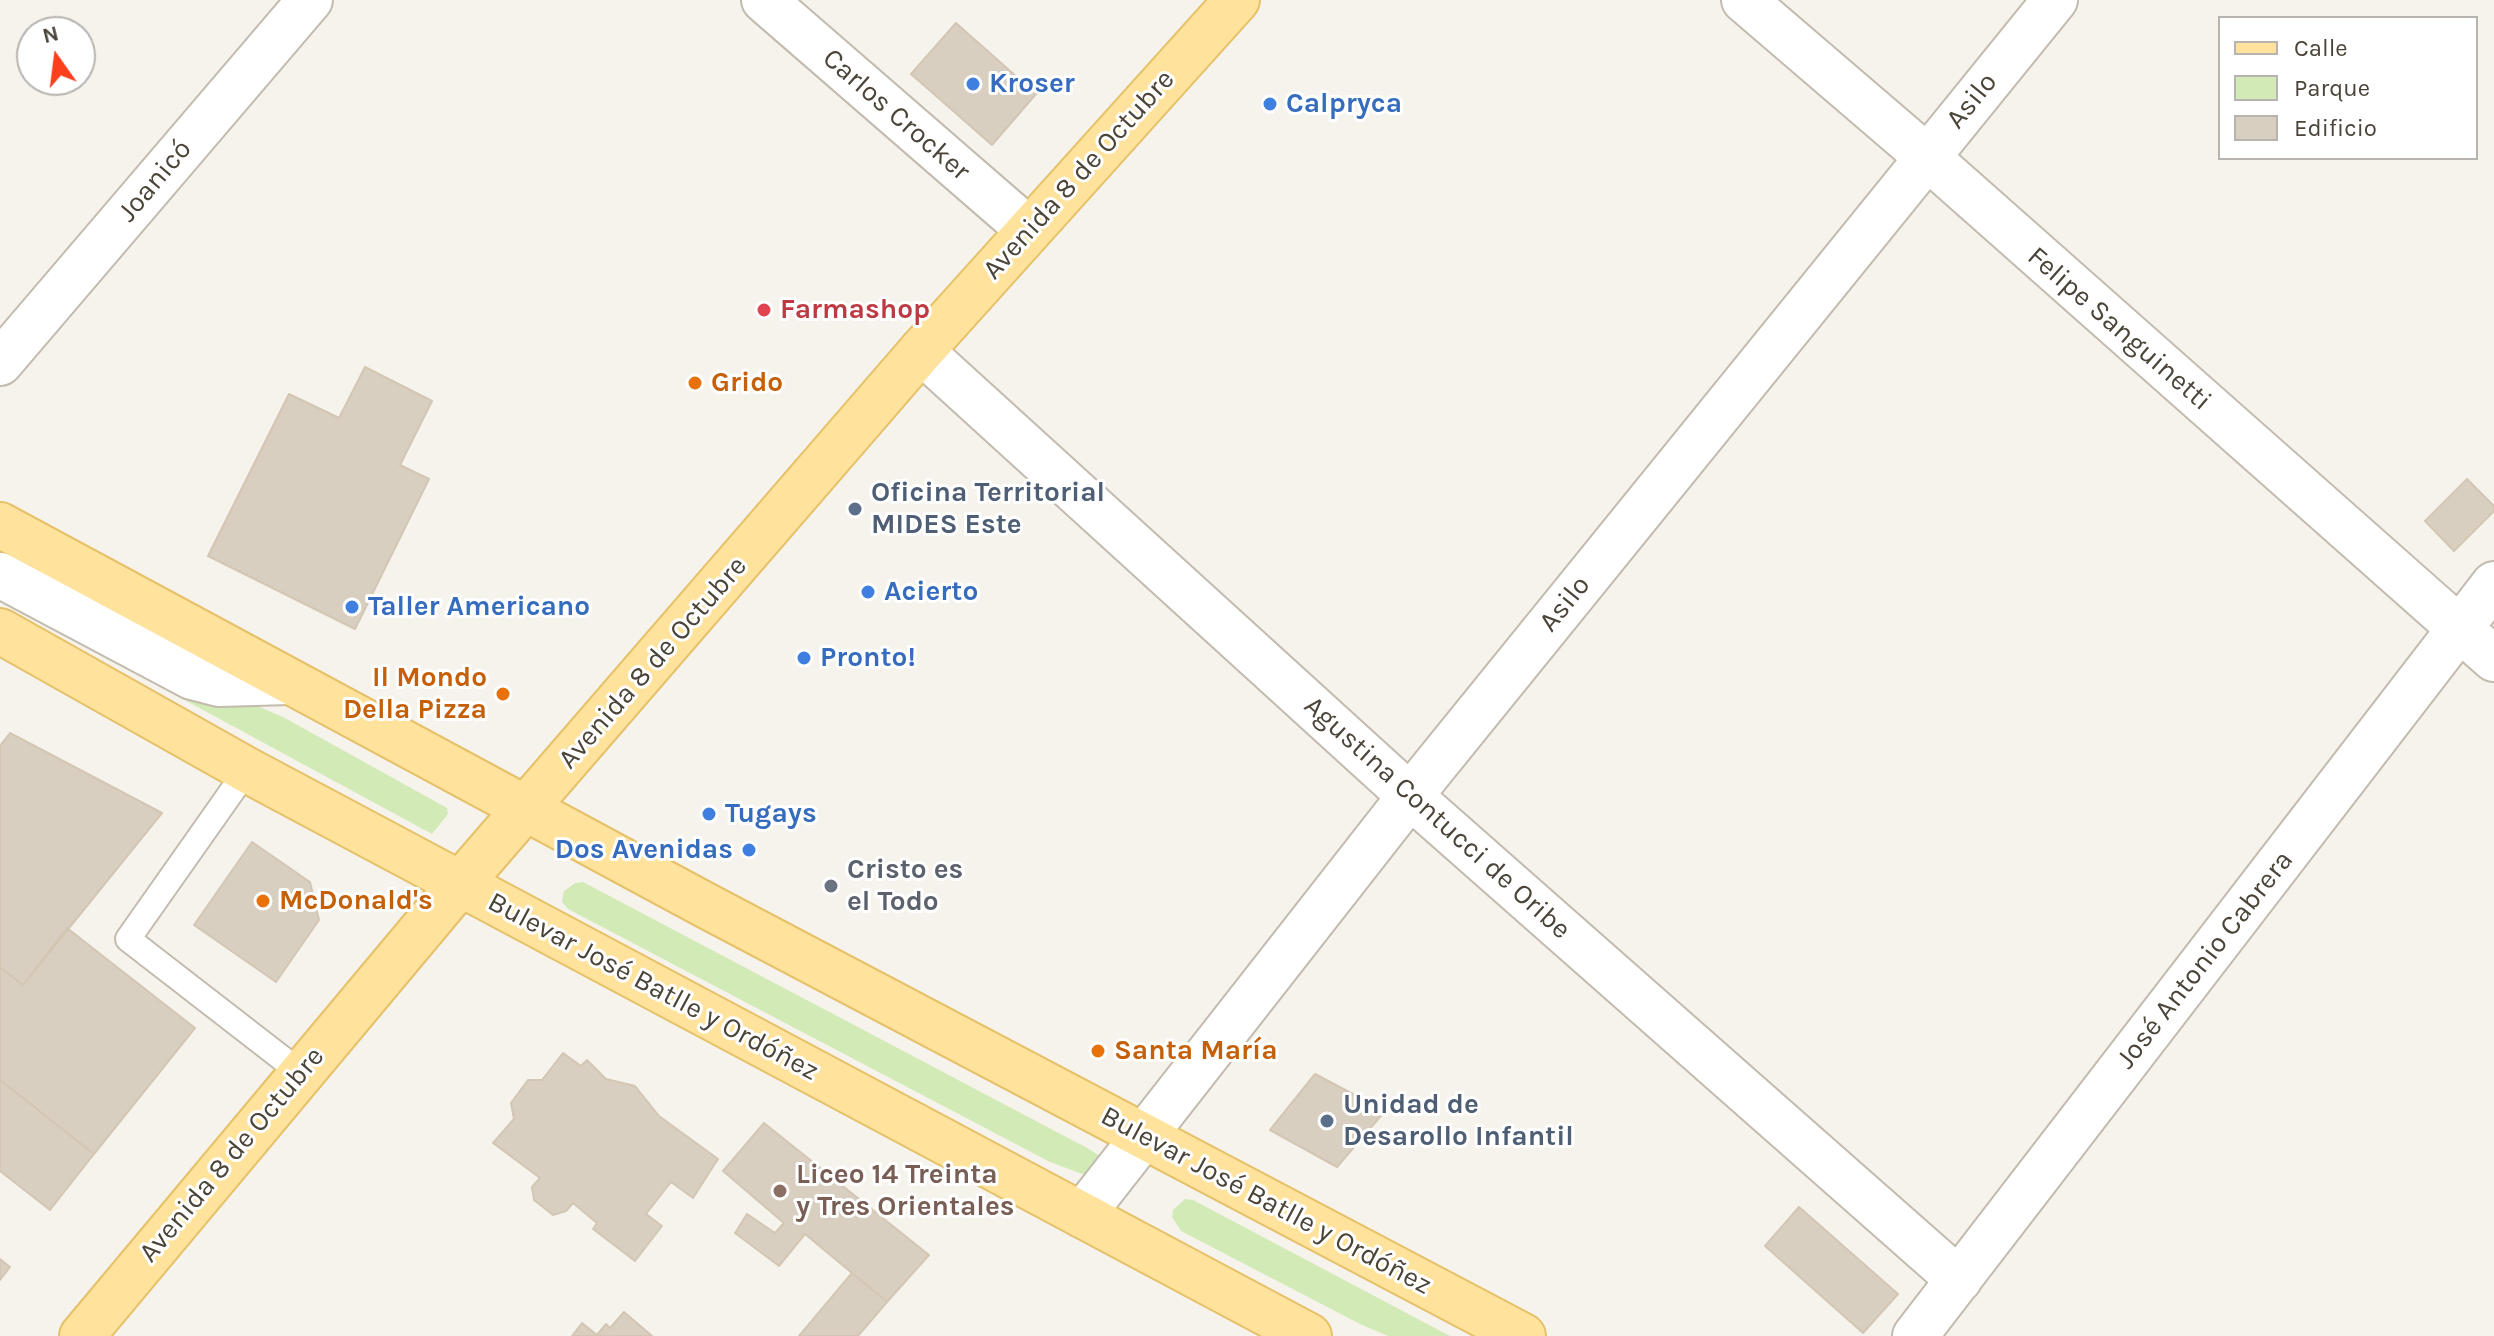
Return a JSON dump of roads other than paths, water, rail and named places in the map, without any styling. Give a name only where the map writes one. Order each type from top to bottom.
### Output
[{"type":"main road","name":"Avenida 8 de Octubre","points":[[82,1336],[460,884],[529,808],[921,351],[1237,0]]},
{"type":"main road","name":"Bulevar José Batlle y Ordóñez","points":[[0,525],[289,682],[1523,1336]]},
{"type":"main road","name":"Bulevar José Batlle y Ordóñez","points":[[0,631],[247,770],[1309,1336]]},
{"type":"street","name":"Joanicó","points":[[0,363],[310,0]]},
{"type":"street","name":"Carlos Crocker","points":[[764,0],[1029,230]]},
{"type":"street","name":"Felipe Sanguinetti","points":[[1744,0],[1927,157],[2494,659]]},
{"type":"street","name":"Asilo","points":[[1082,1215],[1410,796],[2055,0]]},
{"type":"street","name":"Agustina Contucci de Oribe","points":[[921,351],[1410,796],[1959,1280]]},
{"type":"street","name":"Bulevar José Batlle y Ordóñez","points":[[0,575],[192,677],[219,684],[289,682]]},
{"type":"street","name":"José Antonio Cabrera","points":[[1915,1336],[2494,584]]},
{"type":"lane","points":[[247,770],[128,939],[301,1073]]},
{"type":"place","name":"Kroser","points":[[973,84]]},
{"type":"place","name":"Calpryca","points":[[1270,104]]},
{"type":"place","name":"Farmashop","points":[[764,310]]},
{"type":"place","name":"Grido","points":[[695,383]]},
{"type":"place","name":"Oficina Territorial MIDES Este","points":[[855,509]]},
{"type":"place","name":"Acierto","points":[[868,592]]},
{"type":"place","name":"Taller Americano","points":[[352,607]]},
{"type":"place","name":"Pronto!","points":[[804,658]]},
{"type":"place","name":"Il Mondo Della Pizza","points":[[503,694]]},
{"type":"place","name":"Tugays","points":[[709,814]]},
{"type":"place","name":"Dos Avenidas","points":[[749,850]]},
{"type":"place","name":"Cristo es el Todo","points":[[831,886]]},
{"type":"place","name":"McDonald's","points":[[263,901]]},
{"type":"place","name":"Santa María","points":[[1098,1051]]},
{"type":"place","name":"Unidad de Desarollo Infantil","points":[[1327,1121]]},
{"type":"place","name":"Liceo 14 Treinta y Tres Orientales","points":[[780,1191]]}]
